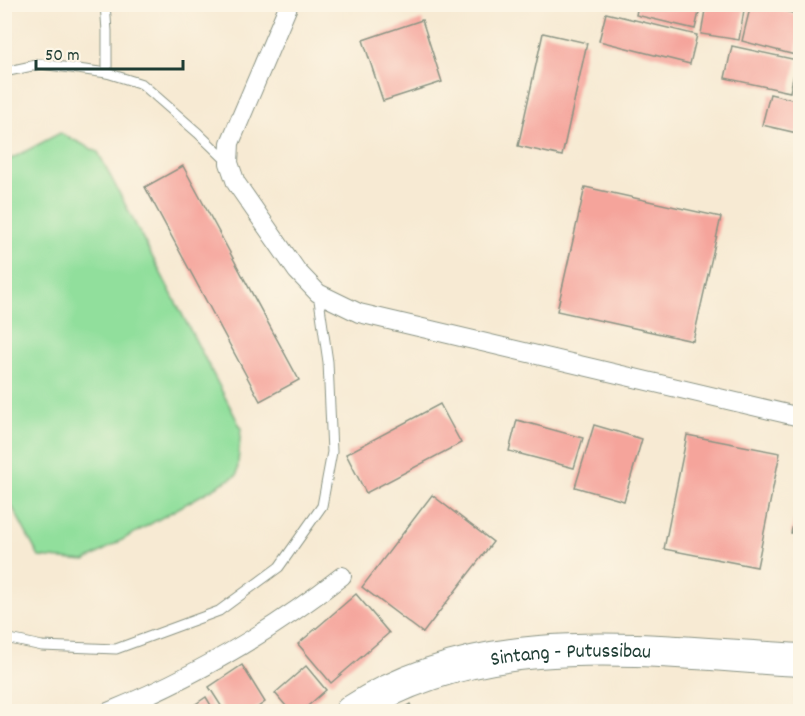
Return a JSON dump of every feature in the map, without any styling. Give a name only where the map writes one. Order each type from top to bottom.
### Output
[{"type":"highway","name":"Sintang - Putussibau","points":[[351,711],[371,699],[435,671],[496,657],[566,649],[619,648],[801,660]]},
{"type":"street","points":[[289,4],[230,143],[229,163],[236,183],[297,271],[318,293],[359,313],[800,413]]},
{"type":"street","points":[[108,711],[167,685],[236,648],[306,604],[342,576]]},
{"type":"lane","points":[[105,4],[107,73]]},
{"type":"lane","points":[[4,72],[41,64],[107,73],[142,84],[229,163]]},
{"type":"lane","points":[[4,633],[10,639],[42,646],[116,649],[219,611],[279,567],[322,506],[332,452],[328,362],[318,293]]},
{"type":"green space","points":[[60,133],[98,152],[241,428],[237,475],[85,561],[39,557],[5,493],[5,162]]},
{"type":"building","points":[[638,4],[701,4],[695,29],[636,15]]},
{"type":"building","points":[[706,4],[745,4],[739,40],[701,34]]},
{"type":"building","points":[[751,4],[800,15],[800,34],[795,55],[742,41]]},
{"type":"building","points":[[606,13],[697,35],[690,64],[599,41]]},
{"type":"building","points":[[422,20],[442,82],[383,101],[363,40]]},
{"type":"building","points":[[543,33],[587,43],[562,156],[518,146]]},
{"type":"building","points":[[732,46],[797,60],[790,92],[725,78]]},
{"type":"building","points":[[770,94],[800,101],[797,133],[762,125]]},
{"type":"building","points":[[183,166],[299,380],[260,401],[145,187]]},
{"type":"building","points":[[585,187],[721,217],[693,341],[557,311]]},
{"type":"building","points":[[440,404],[461,443],[366,493],[346,454]]},
{"type":"building","points":[[517,420],[583,438],[574,468],[509,451]]},
{"type":"building","points":[[594,425],[642,439],[624,501],[575,487]]},
{"type":"building","points":[[687,435],[780,453],[757,567],[664,549]]},
{"type":"building","points":[[432,495],[493,542],[423,633],[362,587]]},
{"type":"building","points":[[800,496],[800,535],[791,533]]},
{"type":"building","points":[[356,594],[389,633],[331,683],[298,644]]},
{"type":"building","points":[[242,665],[265,702],[251,712],[225,712],[209,687]]},
{"type":"building","points":[[306,666],[326,690],[301,712],[291,712],[275,693]]},
{"type":"building","points":[[206,697],[215,712],[184,712]]},
{"type":"building","points":[[410,704],[414,712],[397,712]]}]
